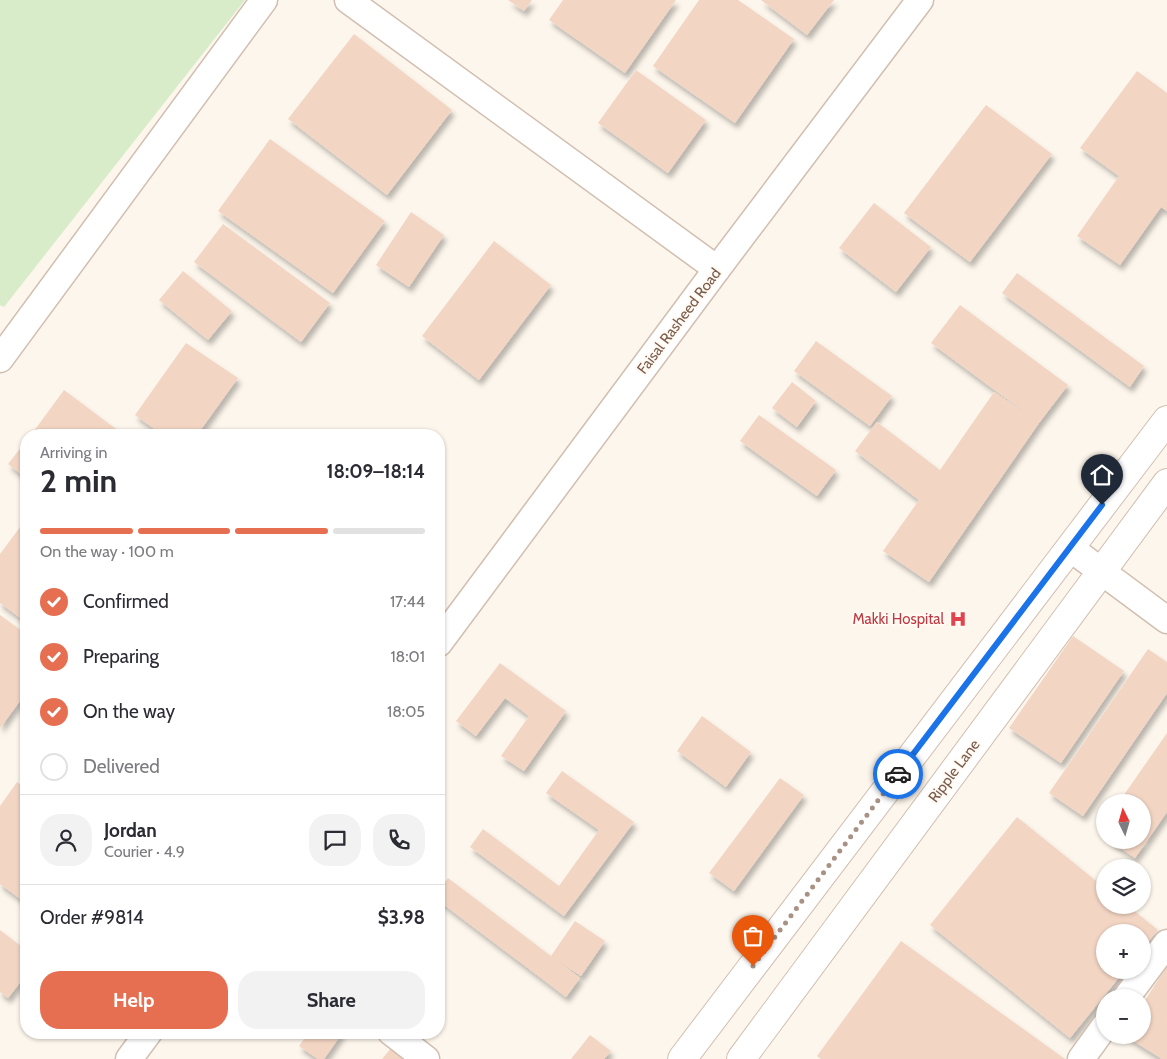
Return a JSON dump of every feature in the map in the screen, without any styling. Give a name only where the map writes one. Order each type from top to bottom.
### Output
[{"type":"street","points":[[4,346],[264,0]]},
{"type":"street","points":[[348,0],[717,269]]},
{"type":"street","name":"Faisal Rasheed Road","points":[[445,636],[717,269],[920,0]]},
{"type":"street","points":[[682,1059],[1167,420]]},
{"type":"street","name":"Ripple Lane","points":[[741,1059],[1167,483]]},
{"type":"street","points":[[1070,548],[1167,620]]},
{"type":"street","points":[[1133,989],[1167,943]]},
{"type":"street","points":[[1080,1059],[1096,1038]]},
{"type":"street","points":[[130,1059],[144,1039]]},
{"type":"street","points":[[400,1039],[426,1059]]},
{"type":"green space","points":[[0,0],[245,0],[4,307],[0,305]]},
{"type":"building","points":[[508,0],[532,0],[524,11]]},
{"type":"building","points":[[563,0],[676,0],[625,73],[549,20]]},
{"type":"building","points":[[699,0],[738,0],[794,39],[735,123],[653,66]]},
{"type":"building","points":[[761,0],[834,0],[807,35]]},
{"type":"building","points":[[354,34],[452,110],[387,195],[288,119]]},
{"type":"building","points":[[636,70],[706,120],[668,173],[598,123]]},
{"type":"building","points":[[1137,71],[1167,93],[1167,211],[1161,207],[1120,265],[1077,236],[1119,176],[1080,148]]},
{"type":"building","points":[[986,105],[1052,154],[970,262],[904,213]]},
{"type":"building","points":[[270,139],[385,221],[333,293],[218,211]]},
{"type":"building","points":[[874,203],[931,247],[896,292],[839,248]]},
{"type":"building","points":[[411,212],[444,235],[409,287],[376,265]]},
{"type":"building","points":[[223,224],[330,303],[301,342],[194,262]]},
{"type":"building","points":[[494,241],[551,285],[479,380],[422,336]]},
{"type":"building","points":[[183,271],[232,311],[208,340],[159,300]]},
{"type":"building","points":[[1017,273],[1144,366],[1130,387],[1002,293]]},
{"type":"building","points":[[960,305],[1068,385],[1039,423],[929,582],[883,551],[919,500],[855,451],[877,422],[940,470],[994,392],[1027,414],[931,343]]},
{"type":"building","points":[[816,341],[892,396],[870,426],[794,371]]},
{"type":"building","points":[[186,343],[238,378],[201,429],[155,429],[135,415]]},
{"type":"building","points":[[792,382],[816,401],[797,427],[772,408]]},
{"type":"building","points":[[64,390],[116,429],[35,429]]},
{"type":"building","points":[[759,415],[836,470],[817,496],[740,441]]},
{"type":"building","points":[[20,449],[20,473],[8,464]]},
{"type":"building","points":[[20,527],[20,618],[0,603],[0,554]]},
{"type":"building","points":[[0,615],[20,630],[20,701],[0,728]]},
{"type":"building","points":[[1073,636],[1124,671],[1061,763],[1009,728]]},
{"type":"building","points":[[1148,649],[1167,662],[1167,693],[1098,794],[1096,794],[1096,797],[1083,816],[1049,793]]},
{"type":"building","points":[[500,663],[566,711],[524,771],[501,756],[529,716],[505,698],[476,736],[456,721]]},
{"type":"building","points":[[702,716],[751,752],[726,787],[677,751]]},
{"type":"building","points":[[1167,733],[1167,812],[1151,835],[1151,794],[1125,794]]},
{"type":"building","points":[[562,771],[634,822],[564,916],[470,847],[483,829],[559,886],[599,830],[546,793]]},
{"type":"building","points":[[780,778],[804,795],[734,891],[709,873]]},
{"type":"building","points":[[17,782],[20,784],[20,899],[0,884],[0,806]]},
{"type":"building","points":[[1017,817],[1096,881],[1096,914],[1138,914],[1151,924],[1096,924],[1096,979],[1118,979],[1110,989],[1096,989],[1096,1006],[1070,1038],[930,925]]},
{"type":"building","points":[[1122,849],[1141,849],[1135,858]]},
{"type":"building","points":[[448,878],[551,956],[575,921],[605,941],[581,976],[558,961],[580,978],[566,997],[445,906],[445,882]]},
{"type":"building","points":[[1151,924],[1158,930],[1151,938]]},
{"type":"building","points":[[0,930],[20,945],[20,983],[8,998],[0,992]]},
{"type":"building","points":[[901,941],[1065,1059],[821,1059],[817,1056]]},
{"type":"building","points":[[1167,966],[1167,1059],[1162,1059],[1138,1044],[1151,1044],[1151,991]]},
{"type":"building","points":[[590,1035],[611,1051],[604,1059],[571,1059]]},
{"type":"building","points":[[304,1039],[338,1039],[324,1059],[318,1059],[299,1046]]},
{"type":"building","points":[[392,1047],[407,1059],[382,1059]]},
{"type":"way so far","points":[[753,966],[898,774]]},
{"type":"place","name":"Makki Hospital","points":[[958,619]]},
{"type":"route","points":[[898,774],[1102,505]]}]
